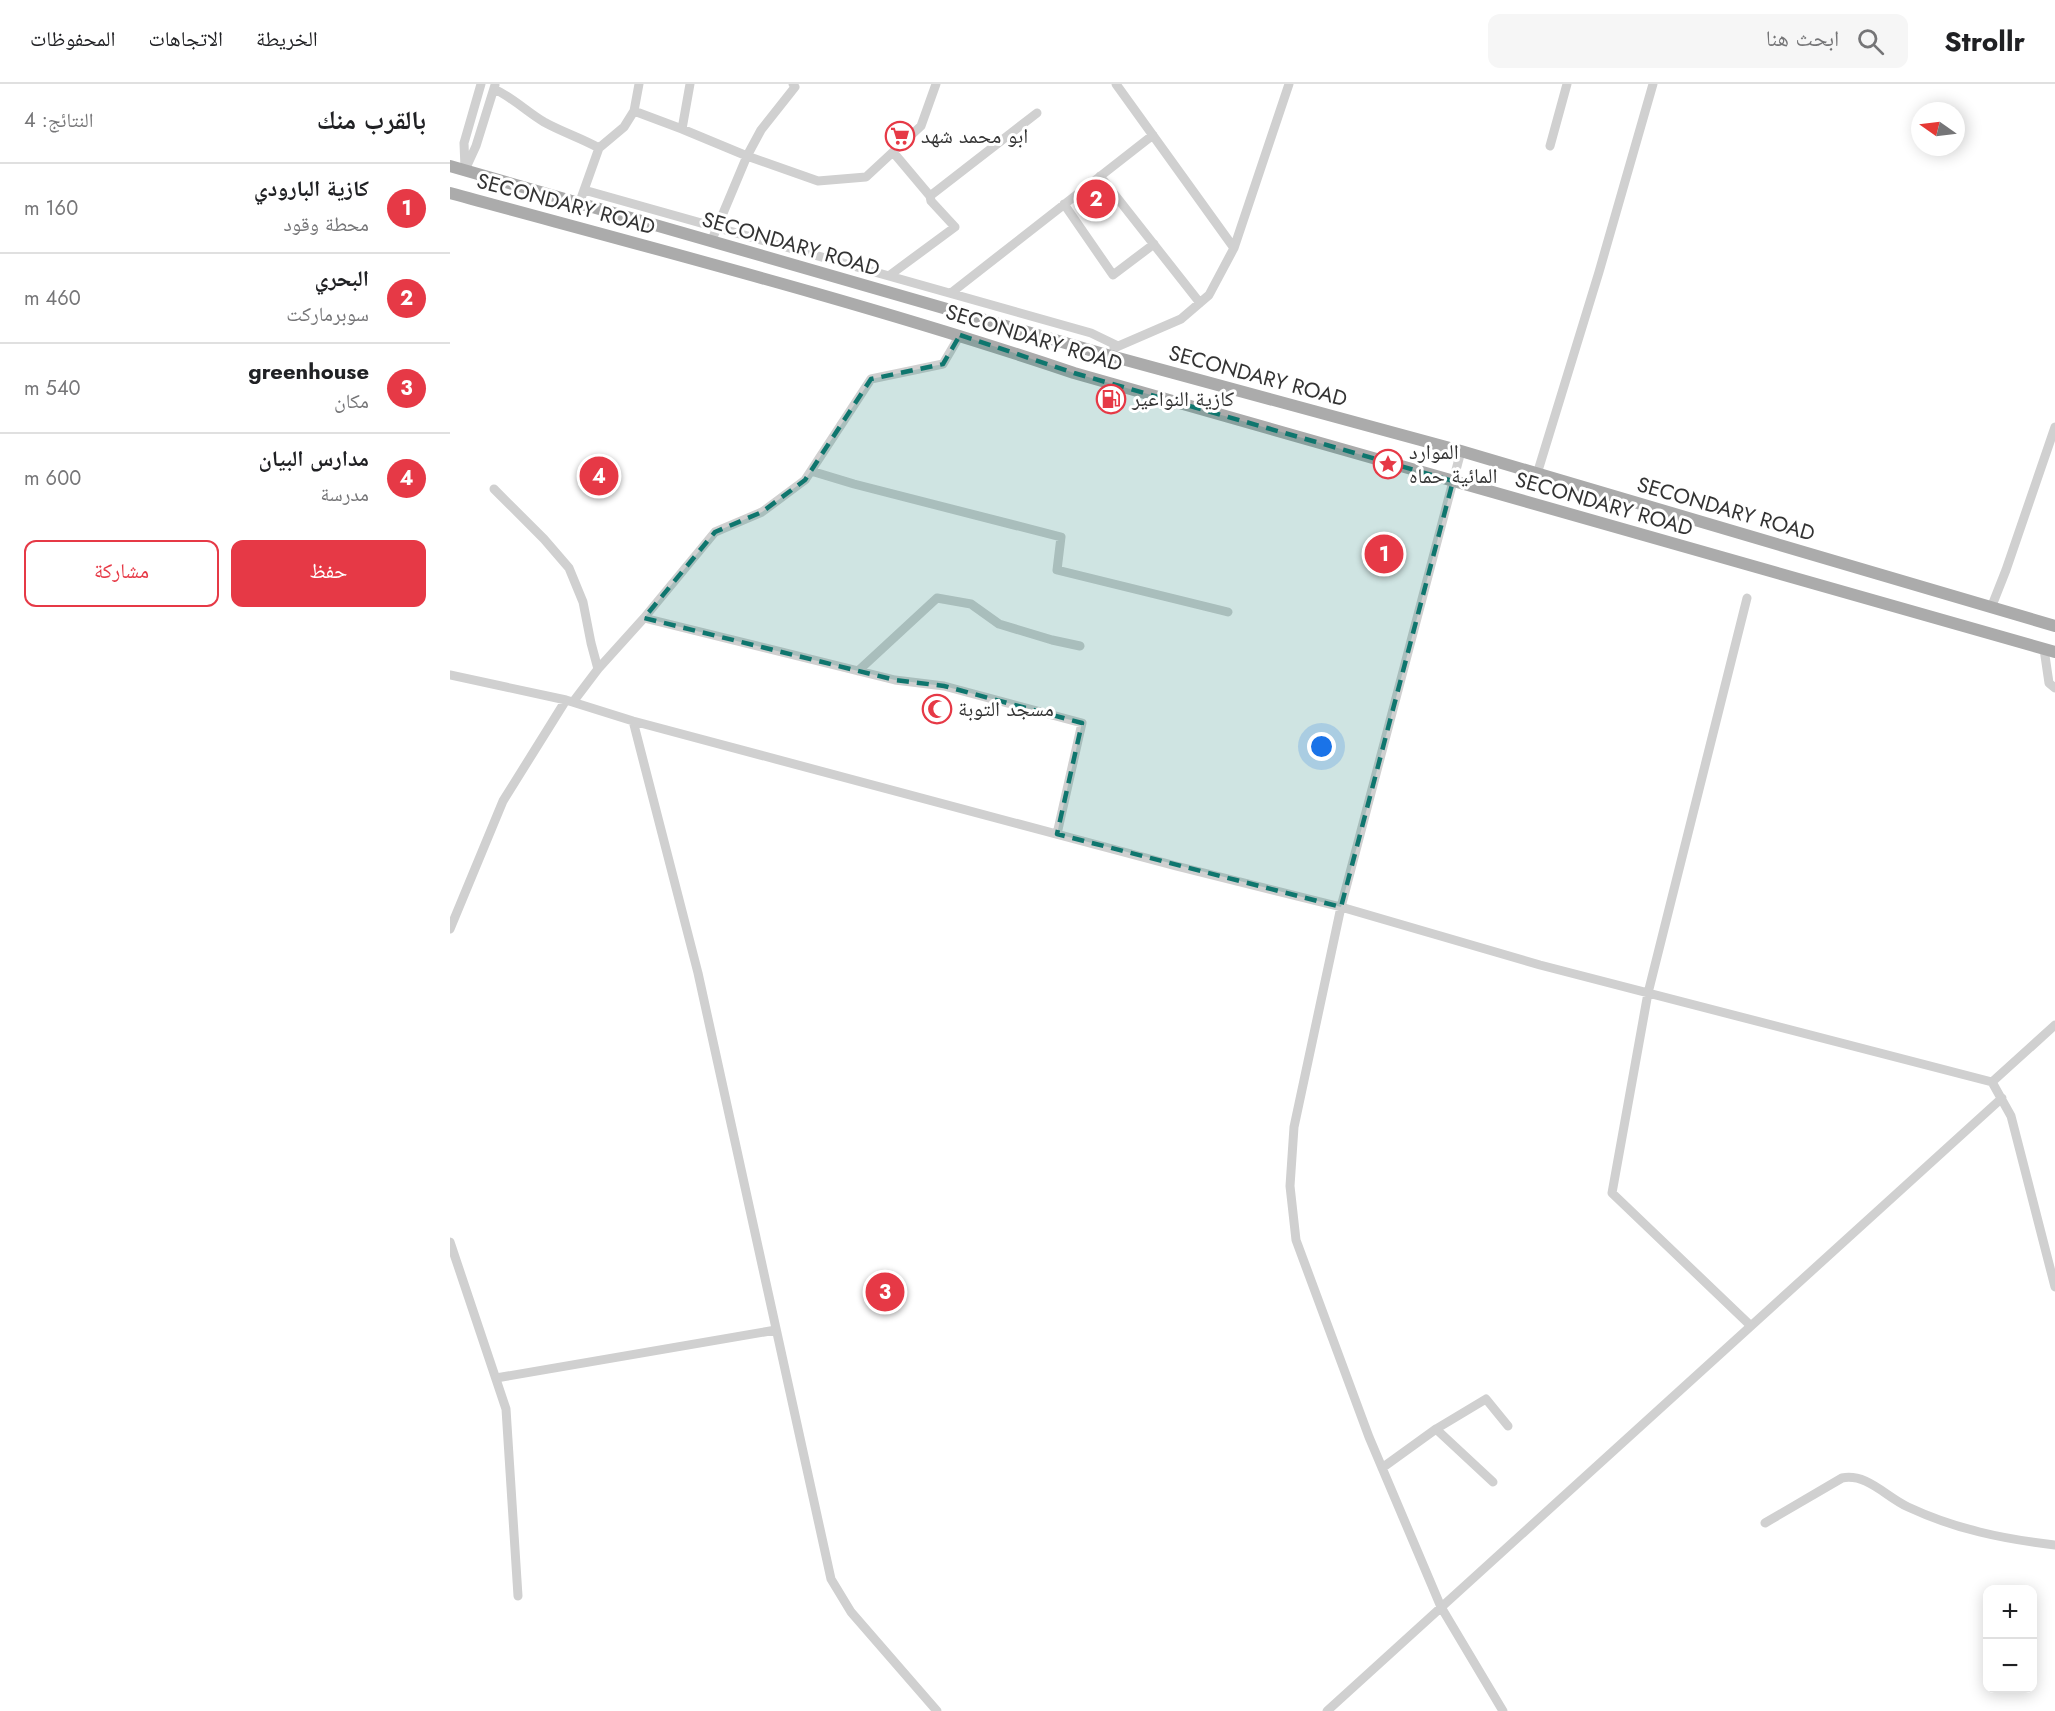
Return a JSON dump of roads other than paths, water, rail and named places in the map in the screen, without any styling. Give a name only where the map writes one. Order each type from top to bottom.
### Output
[{"type":"main road","name":"SECONDARY ROAD","points":[[450,165],[1100,353],[1461,451],[2055,626]]},
{"type":"main road","name":"SECONDARY ROAD","points":[[450,193],[960,335],[1074,373],[2049,651]]},
{"type":"street","points":[[465,170],[464,143],[481,84]]},
{"type":"street","points":[[579,204],[599,148],[624,127],[634,111],[639,84]]},
{"type":"street","points":[[682,129],[690,84]]},
{"type":"street","points":[[711,242],[747,156],[761,130],[795,87],[793,84]]},
{"type":"street","points":[[634,111],[747,156],[818,181],[866,177],[921,126],[936,84]]},
{"type":"street","points":[[1116,84],[1234,248]]},
{"type":"street","points":[[1100,353],[1181,319],[1209,295],[1234,248],[1289,84]]},
{"type":"street","points":[[1550,146],[1567,84]]},
{"type":"street","points":[[1537,474],[1599,272],[1653,84]]},
{"type":"street","points":[[465,170],[476,146],[495,86],[523,109],[546,123],[599,148]]},
{"type":"street","points":[[930,196],[1037,113]]},
{"type":"street","points":[[951,293],[1153,135]]},
{"type":"street","points":[[890,275],[955,227],[931,201],[930,196],[893,152]]},
{"type":"street","points":[[1100,176],[1200,303]]},
{"type":"street","points":[[584,190],[1091,333],[1118,346]]},
{"type":"street","points":[[1065,204],[1113,275],[1154,244]]},
{"type":"street","points":[[450,929],[503,801],[570,701],[644,618],[715,532],[762,512],[805,480],[871,379],[943,364],[960,335]]},
{"type":"street","points":[[1991,608],[2055,427]]},
{"type":"street","points":[[1461,451],[1341,908],[1294,1127],[1290,1186],[1296,1240],[1382,1468],[1441,1607],[1503,1711]]},
{"type":"street","points":[[811,471],[1061,537],[1057,570],[1227,612]]},
{"type":"street","points":[[494,489],[544,539],[569,568],[583,602],[598,669]]},
{"type":"street","points":[[858,671],[937,598],[971,604],[999,624],[1061,643],[1080,646]]},
{"type":"street","points":[[1747,598],[1648,993],[1612,1193],[1751,1326]]},
{"type":"street","points":[[644,618],[895,681],[944,686],[1082,723],[1057,834]]},
{"type":"street","points":[[2049,651],[2049,684],[2055,688]]},
{"type":"street","points":[[450,675],[570,701],[633,721],[1341,908],[1540,965],[1992,1082],[2011,1116],[2055,1287]]},
{"type":"street","points":[[633,721],[698,973],[831,1579],[851,1612],[937,1711]]},
{"type":"street","points":[[1992,1082],[2055,1024]]},
{"type":"street","points":[[1327,1711],[2002,1098]]},
{"type":"street","points":[[450,1242],[506,1409],[518,1596]]},
{"type":"street","points":[[496,1378],[776,1330]]},
{"type":"street","points":[[1382,1468],[1436,1429],[1485,1399],[1508,1426]]},
{"type":"street","points":[[1436,1429],[1493,1482]]},
{"type":"street","points":[[1765,1523],[1842,1478],[1854,1477],[1866,1480],[1895,1501],[1955,1526],[2011,1540],[2055,1545]]},
{"type":"place","name":"ابو محمد شهد","points":[[900,136]]},
{"type":"place","name":"البحري","points":[[1096,199]]},
{"type":"place","name":"كازية النواعير","points":[[1111,399]]},
{"type":"place","name":"الموارد المائية حماه","points":[[1388,464]]},
{"type":"place","name":"مدارس البيان","points":[[599,476]]},
{"type":"place","name":"كازية البارودي","points":[[1384,554]]},
{"type":"place","name":"مسجد التوبة","points":[[937,709]]},
{"type":"place","name":"greenhouse","points":[[885,1292]]}]
